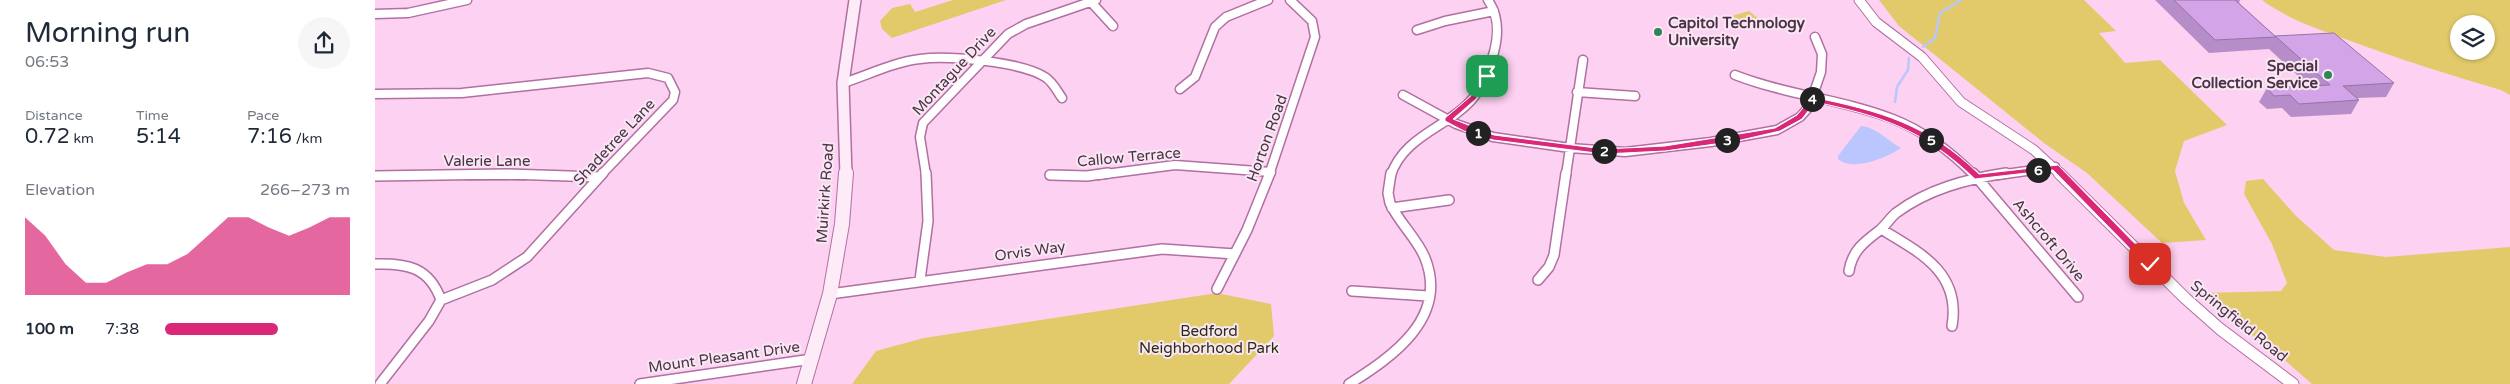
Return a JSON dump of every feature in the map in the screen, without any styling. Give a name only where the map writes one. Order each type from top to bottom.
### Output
[{"type":"main road","name":"Muirkirk Road","points":[[804,384],[830,294],[842,224],[846,169],[843,83],[855,0]]},
{"type":"street","points":[[375,14],[408,13],[467,0]]},
{"type":"street","points":[[1180,89],[1195,76],[1215,27],[1220,21],[1226,16],[1268,0]]},
{"type":"street","name":"Horton Road","points":[[1217,289],[1235,254],[1271,172],[1316,32],[1314,22],[1290,0]]},
{"type":"street","points":[[1349,384],[1390,356],[1412,336],[1424,315],[1428,296],[1428,276],[1424,256],[1398,221],[1392,208],[1389,183],[1397,161],[1418,139],[1447,120],[1473,98],[1487,76],[1497,37],[1497,17],[1488,0]]},
{"type":"street","name":"Springfield Road","points":[[1859,0],[1876,21],[1921,55],[1941,82],[1961,102],[2023,141],[2055,167],[2185,298],[2220,329],[2293,384]]},
{"type":"street","points":[[1093,1],[1113,26]]},
{"type":"street","name":"Montague Drive","points":[[920,280],[924,265],[929,216],[927,178],[920,127],[927,117],[999,42],[1016,28],[1093,1]]},
{"type":"street","points":[[1417,30],[1445,21],[1494,11]]},
{"type":"street","points":[[1403,96],[1447,120],[1486,136],[1570,148],[1604,151],[1643,151],[1737,138],[1777,130],[1799,117],[1809,107],[1822,62],[1819,44],[1815,37]]},
{"type":"street","points":[[843,83],[921,59],[952,57],[1018,68],[1039,74],[1051,82],[1062,98]]},
{"type":"street","points":[[1538,280],[1549,267],[1553,255],[1583,60]]},
{"type":"street","name":"Shadetree Lane","points":[[375,94],[462,92],[640,73],[659,74],[668,78],[675,92],[673,100],[658,118],[599,177],[527,257],[493,280],[441,300]]},
{"type":"street","name":"Ashcroft Drive","points":[[1735,75],[1766,87],[1863,110],[1907,126],[1954,156],[1977,177],[2078,296]]},
{"type":"street","points":[[1577,92],[1635,96]]},
{"type":"street","name":"Callow Terrace","points":[[1050,175],[1087,176],[1175,165],[1271,172]]},
{"type":"street","points":[[1849,271],[1850,259],[1856,249],[1881,229],[1895,214],[1929,194],[1977,177],[2055,167]]},
{"type":"street","name":"Valerie Lane","points":[[375,176],[506,174],[599,177]]},
{"type":"street","points":[[1392,208],[1449,200]]},
{"type":"street","points":[[1881,229],[1922,255],[1942,274],[1955,300],[1955,318],[1952,326]]},
{"type":"street","name":"Orvis Way","points":[[830,294],[920,280],[1162,249],[1235,254]]},
{"type":"street","points":[[375,264],[404,265],[417,269],[434,281],[441,300],[429,321],[380,384]]},
{"type":"street","points":[[1352,291],[1428,296]]},
{"type":"street","name":"Mount Pleasant Drive","points":[[640,384],[812,359]]},
{"type":"street","points":[[706,384],[711,373]]},
{"type":"green space","points":[[953,0],[1006,0],[892,38],[882,29],[880,21],[892,8],[910,4],[915,12]]},
{"type":"green space","points":[[1879,0],[2084,0],[2116,31],[2099,33],[2125,63],[2160,60],[2227,125],[2184,141],[2175,171],[2184,203],[2206,240],[2162,243],[2087,173],[2044,143],[1899,26]]},
{"type":"green space","points":[[2262,0],[2510,0],[2510,95],[2501,90],[2386,54],[2303,23],[2282,13]]},
{"type":"green space","points":[[1749,11],[1760,20],[1732,28],[1722,19]]},
{"type":"green space","points":[[2263,179],[2296,216],[2334,250],[2386,257],[2510,247],[2510,384],[2312,384],[2281,357],[2212,305],[2202,293],[2281,291],[2287,283],[2272,244],[2244,194],[2246,181]]},
{"type":"green space","name":"Bedford Neighborhood Park","points":[[1217,293],[1271,304],[1274,336],[1229,384],[852,384],[876,351],[924,338]]},
{"type":"water","points":[[1861,126],[1872,129],[1901,148],[1887,156],[1869,162],[1861,164],[1844,163],[1838,159],[1838,156]]},
{"type":"building","points":[[2174,0],[2235,0],[2276,37],[2215,40]]},
{"type":"building","points":[[2334,33],[2394,83],[2343,86],[2359,100],[2299,104],[2290,95],[2274,96],[2267,88],[2330,85],[2275,36]]},
{"type":"waterway","points":[[1923,47],[1935,38],[1940,13],[1961,0]]},
{"type":"waterway","points":[[1895,102],[1897,87],[1908,70],[1909,58]]},
{"type":"place","name":"Capitol Technology University","points":[[1658,32]]},
{"type":"place","name":"Special Collection Service","points":[[2328,75]]},
{"type":"route","points":[[1487,76],[1473,98],[1447,120],[1467,129],[1493,137],[1604,151],[1625,152],[1665,149],[1777,130],[1799,117],[1809,107],[1812,99],[1863,110],[1892,119],[1926,136],[1961,161],[1977,177],[2055,167],[2150,264]]}]
